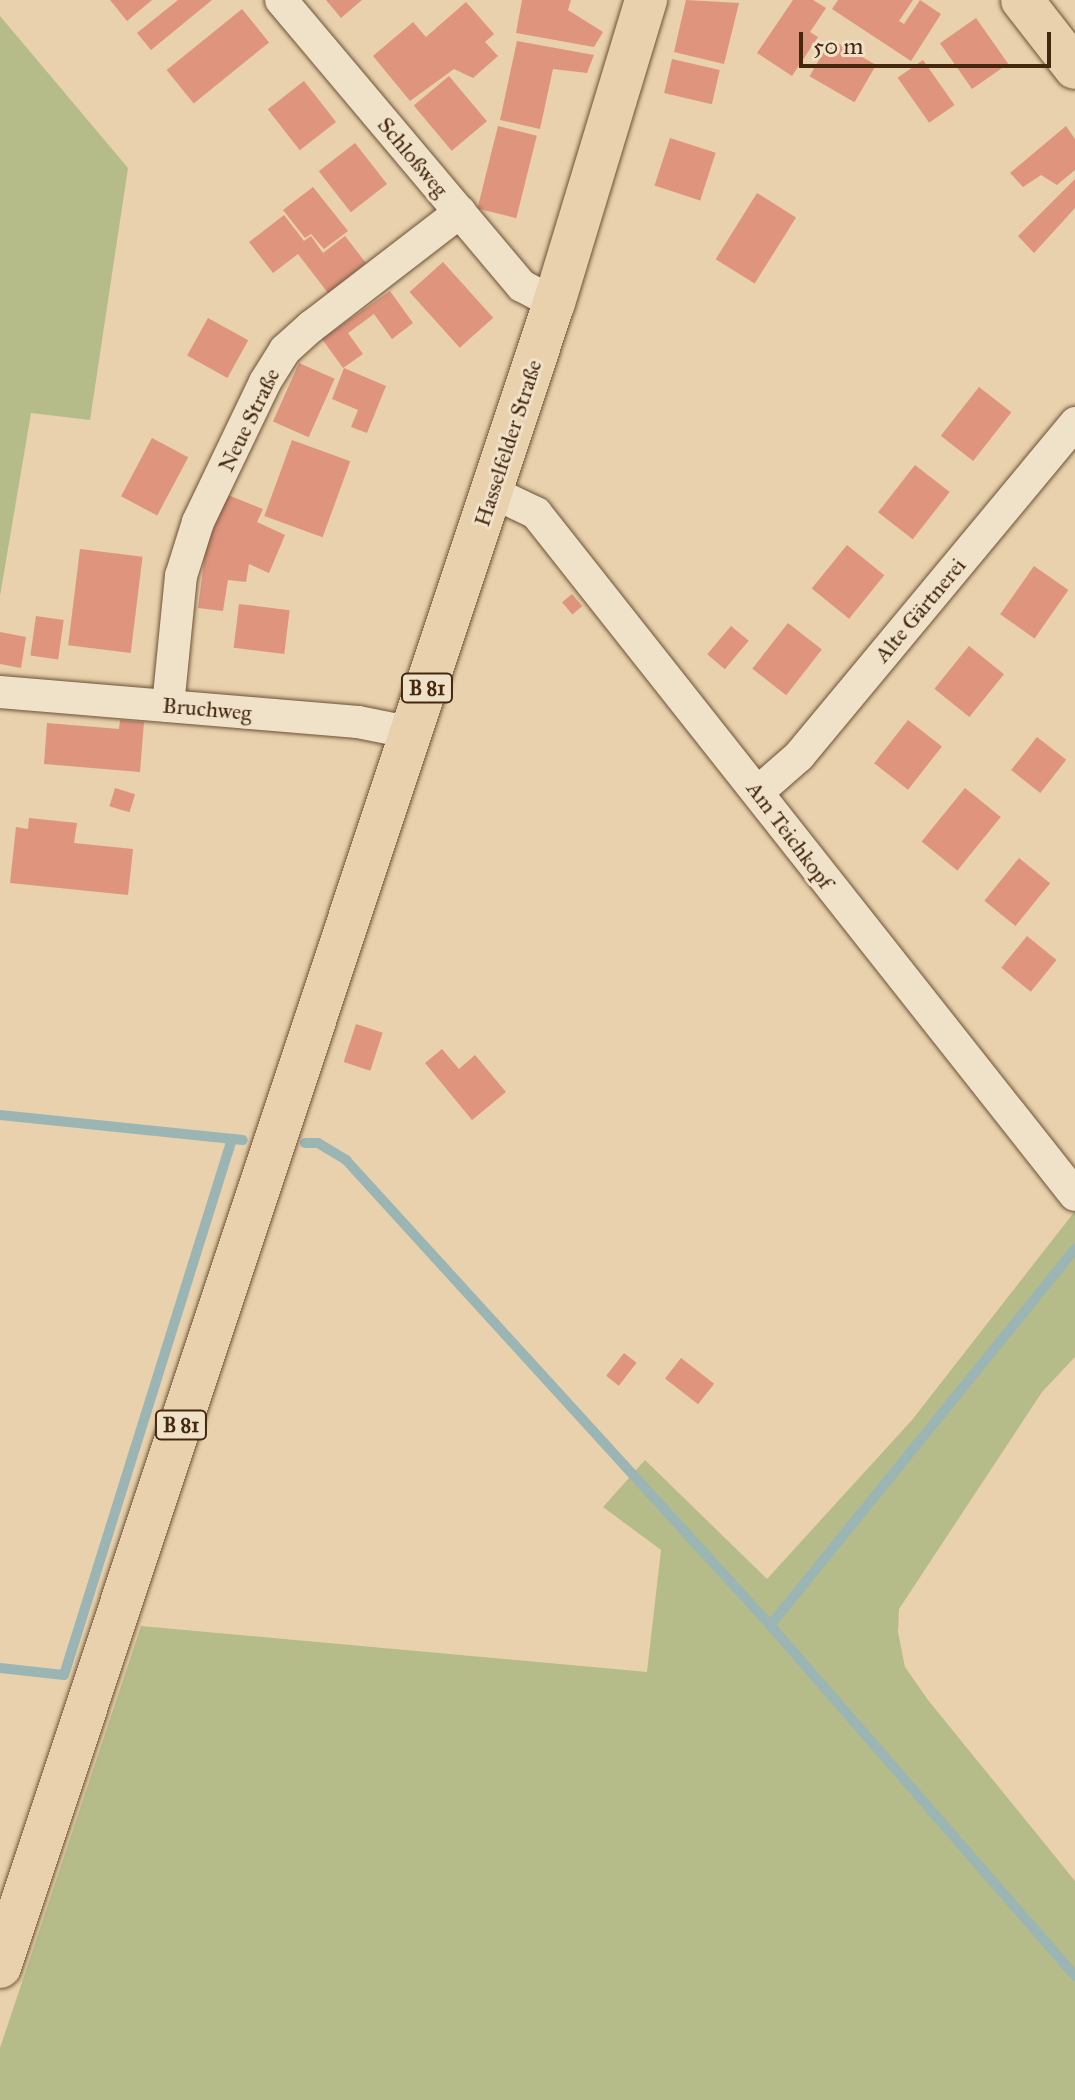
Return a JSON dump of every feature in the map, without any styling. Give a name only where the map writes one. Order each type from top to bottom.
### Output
[{"type":"main road","name":"Hasselfelder Straße","points":[[0,1967],[413,733],[554,303],[646,0]]},
{"type":"main road","points":[[1022,0],[1075,68]]},
{"type":"street","name":"Schloßweg","points":[[281,0],[522,286],[554,303]]},
{"type":"street","name":"Neue Straße","points":[[168,706],[181,576],[198,522],[265,382],[285,350],[303,334],[460,212]]},
{"type":"street","name":"Alte Gärtnerei","points":[[758,792],[799,756],[1075,423]]},
{"type":"street","name":"Am Teichkopf","points":[[492,492],[536,513],[1075,1195]]},
{"type":"street","name":"Bruchweg","points":[[0,692],[358,722],[413,733]]},
{"type":"green space","points":[[0,16],[128,168],[90,420],[31,413],[0,596]]},
{"type":"green space","points":[[1075,1211],[1075,1357],[1042,1392],[899,1609],[898,1632],[905,1667],[928,1700],[1075,1881],[1075,2100],[0,2100],[0,2048],[141,1626],[647,1672],[661,1550],[603,1507],[645,1460],[767,1579],[912,1420]]},
{"type":"building","points":[[110,0],[152,0],[127,21]]},
{"type":"building","points":[[178,0],[212,0],[151,50],[137,33]]},
{"type":"building","points":[[326,0],[362,0],[341,18]]},
{"type":"building","points":[[522,0],[571,0],[568,10],[603,32],[594,47],[516,33]]},
{"type":"building","points":[[686,0],[739,3],[724,64],[674,52]]},
{"type":"building","points":[[793,0],[813,0],[826,8],[810,32],[818,37],[792,76],[757,53]]},
{"type":"building","points":[[838,0],[913,0],[899,21],[904,24],[920,0],[941,14],[911,61],[832,9]]},
{"type":"building","points":[[466,2],[494,34],[485,42],[498,56],[473,78],[454,69],[410,101],[373,56],[413,22],[426,37]]},
{"type":"building","points":[[242,9],[269,42],[194,103],[167,70]]},
{"type":"building","points":[[976,18],[1008,64],[972,89],[940,43]]},
{"type":"building","points":[[831,39],[876,65],[855,102],[810,76]]},
{"type":"building","points":[[517,41],[594,55],[587,73],[553,69],[540,129],[500,120]]},
{"type":"building","points":[[672,59],[720,70],[712,104],[664,93]]},
{"type":"building","points":[[923,60],[955,105],[929,123],[898,78]]},
{"type":"building","points":[[449,76],[487,121],[452,151],[414,106]]},
{"type":"building","points":[[304,81],[336,122],[300,150],[268,109]]},
{"type":"building","points":[[498,126],[537,136],[516,218],[477,208]]},
{"type":"building","points":[[1066,126],[1075,139],[1075,170],[1057,185],[1041,175],[1023,187],[1010,173]]},
{"type":"building","points":[[670,138],[716,153],[700,200],[655,186]]},
{"type":"building","points":[[355,143],[387,184],[351,212],[319,171]]},
{"type":"building","points":[[1075,179],[1075,208],[1034,253],[1018,236]]},
{"type":"building","points":[[313,187],[348,231],[324,249],[311,234],[305,238],[283,210]]},
{"type":"building","points":[[757,193],[796,217],[755,284],[716,259]]},
{"type":"building","points":[[284,215],[304,241],[311,236],[323,253],[345,236],[366,263],[328,293],[298,254],[273,273],[249,242]]},
{"type":"building","points":[[443,262],[493,318],[460,348],[410,292]]},
{"type":"building","points":[[390,291],[413,323],[392,339],[374,314],[348,333],[363,354],[343,368],[322,339]]},
{"type":"building","points":[[208,318],[248,340],[227,378],[187,356]]},
{"type":"building","points":[[299,363],[335,379],[309,437],[273,421]]},
{"type":"building","points":[[344,368],[386,386],[367,433],[351,427],[358,410],[332,399]]},
{"type":"building","points":[[979,387],[1011,412],[973,461],[941,436]]},
{"type":"building","points":[[152,438],[188,457],[157,516],[121,496]]},
{"type":"building","points":[[292,440],[350,461],[323,537],[264,516]]},
{"type":"building","points":[[915,465],[950,492],[913,539],[878,512]]},
{"type":"building","points":[[228,495],[263,509],[257,522],[285,535],[269,573],[249,564],[246,582],[228,580],[223,611],[198,608],[206,546]]},
{"type":"building","points":[[847,545],[884,575],[849,619],[812,589]]},
{"type":"building","points":[[80,549],[143,557],[131,653],[68,645]]},
{"type":"building","points":[[1034,566],[1068,590],[1035,638],[1000,614]]},
{"type":"building","points":[[572,594],[582,606],[572,615],[562,602]]},
{"type":"building","points":[[239,604],[290,610],[284,654],[234,648]]},
{"type":"building","points":[[36,616],[64,620],[58,660],[30,656]]},
{"type":"building","points":[[788,623],[822,649],[786,695],[752,669]]},
{"type":"building","points":[[731,626],[749,641],[725,669],[707,654]]},
{"type":"building","points":[[0,632],[26,637],[21,668],[0,664]]},
{"type":"building","points":[[969,646],[1004,674],[969,717],[934,689]]},
{"type":"building","points":[[120,720],[144,722],[140,772],[44,764],[47,723],[119,729]]},
{"type":"building","points":[[908,720],[942,746],[908,790],[874,763]]},
{"type":"building","points":[[1037,737],[1066,760],[1040,793],[1011,770]]},
{"type":"building","points":[[115,788],[135,794],[130,812],[109,806]]},
{"type":"building","points":[[965,788],[1001,817],[957,871],[922,842]]},
{"type":"building","points":[[29,818],[77,823],[74,843],[133,849],[128,895],[10,883],[16,827],[28,829]]},
{"type":"building","points":[[1019,858],[1050,883],[1015,926],[984,901]]},
{"type":"building","points":[[1027,936],[1057,960],[1031,992],[1001,968]]},
{"type":"building","points":[[356,1024],[383,1033],[370,1071],[344,1062]]},
{"type":"building","points":[[442,1049],[459,1069],[475,1055],[506,1092],[472,1120],[425,1063]]},
{"type":"building","points":[[624,1353],[637,1363],[619,1386],[606,1376]]},
{"type":"building","points":[[681,1358],[714,1384],[698,1404],[665,1378]]},
{"type":"waterway","points":[[0,1115],[243,1140]]},
{"type":"waterway","points":[[0,1668],[64,1675],[232,1139]]},
{"type":"waterway","points":[[305,1143],[318,1143],[346,1160],[770,1625]]},
{"type":"waterway","points":[[1075,1249],[770,1625],[1075,1976]]}]
